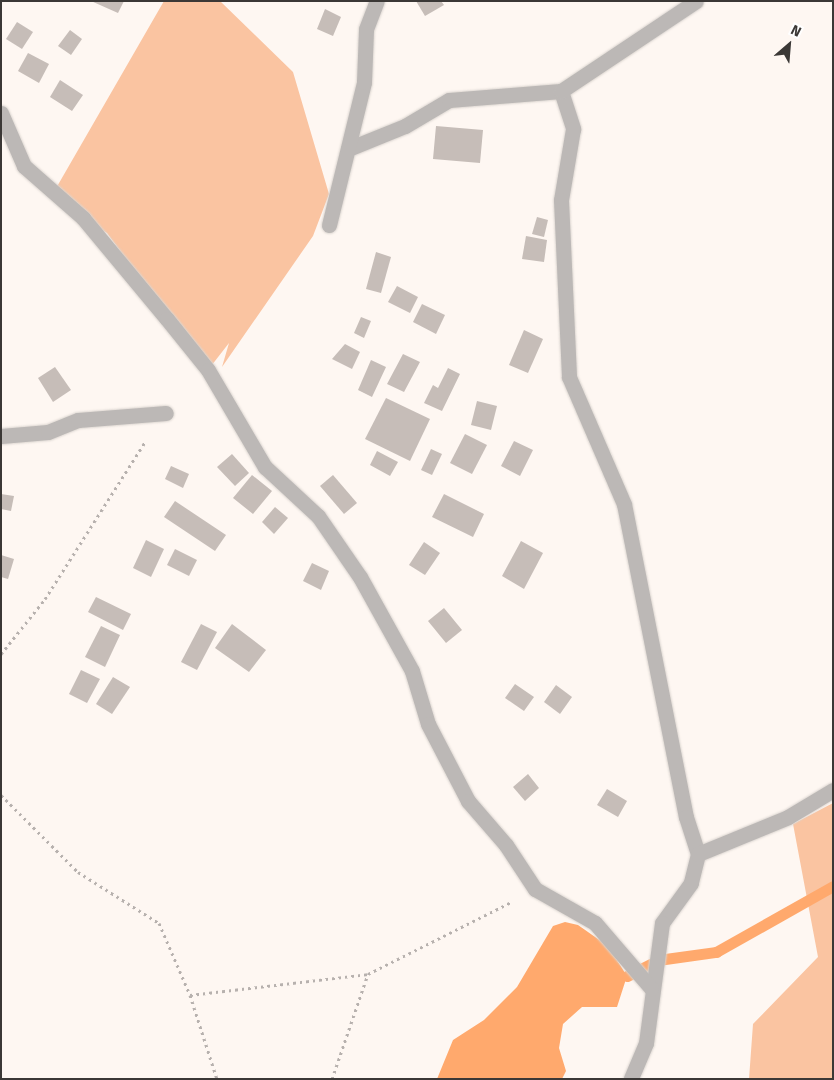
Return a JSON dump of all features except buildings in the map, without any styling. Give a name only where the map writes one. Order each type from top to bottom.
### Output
[{"type":"street","points":[[330,225],[364,82],[366,29],[377,1]]},
{"type":"street","points":[[348,149],[404,126],[449,100],[561,91],[696,1]]},
{"type":"street","points":[[561,91],[573,129],[561,200],[569,377],[624,504],[686,817],[698,854],[690,883],[662,924],[651,988],[646,1043],[631,1079]]},
{"type":"street","points":[[1,113],[24,166],[83,218],[167,319],[208,370],[265,467],[318,516],[350,562],[412,671],[428,724],[468,801],[506,846],[535,889],[595,923],[651,988]]},
{"type":"street","points":[[1,436],[48,432],[78,420],[166,413]]},
{"type":"street","points":[[698,854],[788,817],[833,790]]},
{"type":"path","points":[[1,654],[45,600],[124,471],[166,413]]},
{"type":"path","points":[[1,795],[78,872],[159,923],[190,995],[217,1079]]},
{"type":"path","points":[[190,995],[368,974],[535,889]]},
{"type":"path","points":[[332,1079],[368,974]]},
{"type":"shaded area","points":[[164,1],[220,1],[293,72],[329,194],[313,236],[222,367],[229,343],[208,370],[107,233],[83,218],[55,190]]},
{"type":"shaded area","points":[[833,803],[833,1079],[749,1079],[753,1024],[818,957],[793,824]]},
{"type":"shaded area","points":[[565,922],[578,925],[608,946],[627,976],[617,1007],[582,1007],[563,1024],[559,1048],[566,1071],[562,1079],[437,1079],[453,1040],[484,1020],[517,987],[553,926]]},
{"type":"waterway","points":[[627,976],[658,960],[716,952],[833,886]]}]
